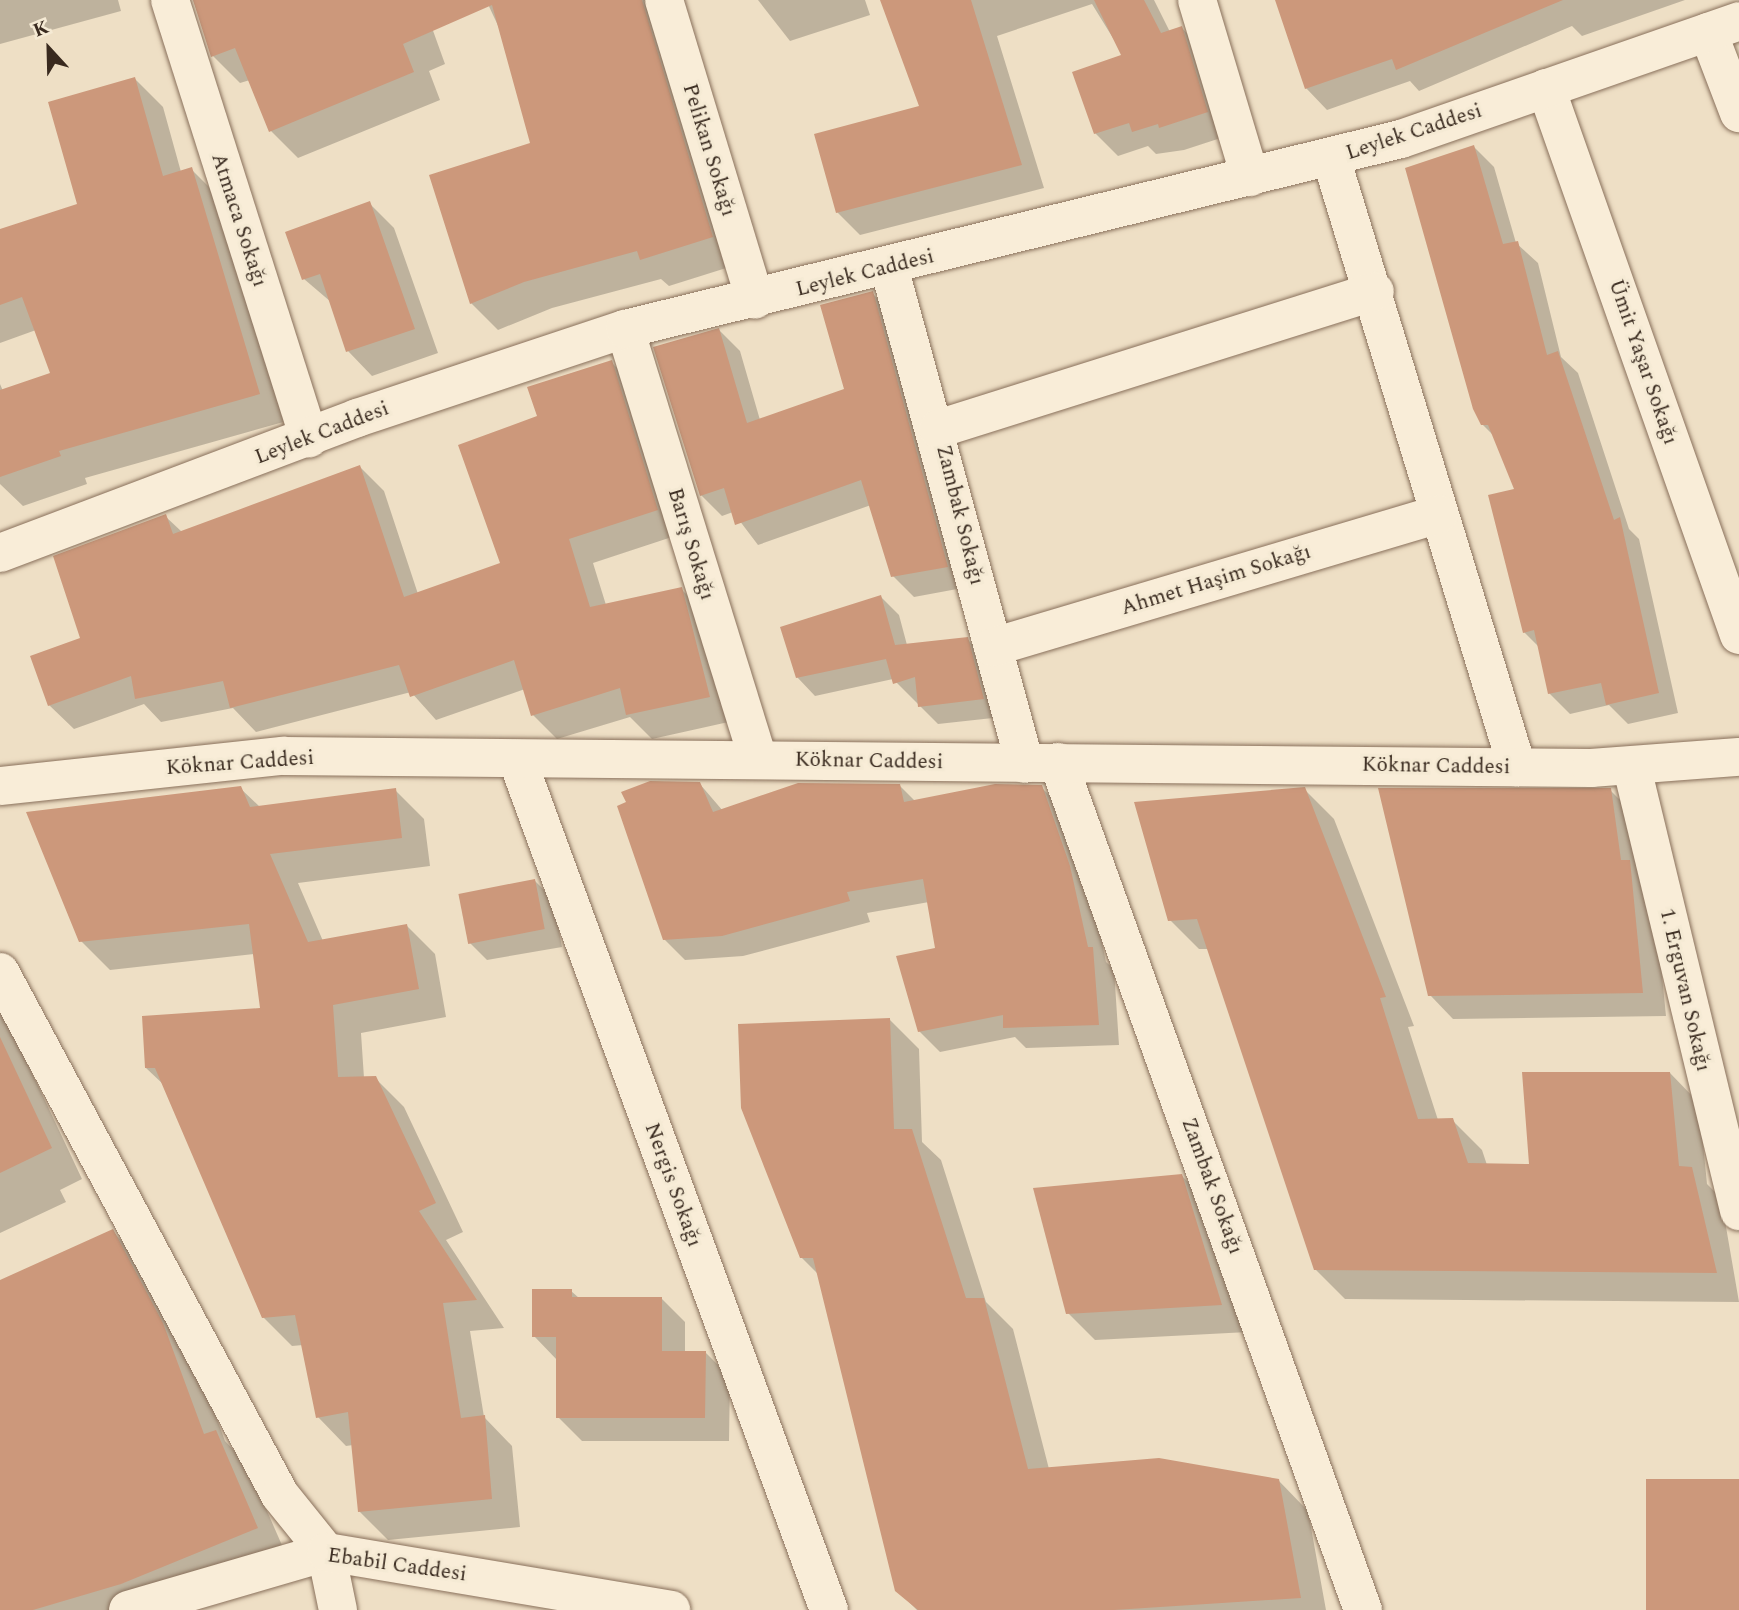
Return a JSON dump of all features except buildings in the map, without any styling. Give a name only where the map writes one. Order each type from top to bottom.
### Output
[{"type":"street","name":"Atmaca Sokağı","points":[[170,0],[309,439]]},
{"type":"street","name":"Pelikan Sokağı","points":[[664,0],[755,300]]},
{"type":"street","points":[[1198,0],[1250,177]]},
{"type":"street","name":"Leylek Caddesi","points":[[0,553],[309,439],[625,330],[1331,158],[1724,26]]},
{"type":"street","points":[[1724,26],[1739,113]]},
{"type":"street","name":"Ümit Yaşar Sokağı","points":[[1546,88],[1739,635]]},
{"type":"street","points":[[1331,158],[1375,290],[1439,514],[1517,767]]},
{"type":"street","name":"Zambak Sokağı","points":[[889,267],[938,429],[993,647],[1042,763],[1363,1610]]},
{"type":"street","points":[[938,429],[1375,290]]},
{"type":"street","name":"Barış Sokağı","points":[[625,330],[758,759]]},
{"type":"street","name":"Ahmet Haşim Sokağı","points":[[993,647],[1439,514]]},
{"type":"street","name":"Köknar Caddesi","points":[[0,786],[283,756],[1632,768],[1739,757]]},
{"type":"street","name":"Nergis Sokağı","points":[[517,759],[829,1610]]},
{"type":"street","name":"1. Erguvan Sokağı","points":[[1632,768],[1728,1127],[1739,1211]]},
{"type":"street","points":[[0,972],[280,1495],[326,1552],[338,1610]]},
{"type":"street","name":"Ebabil Caddesi","points":[[128,1610],[326,1552],[671,1610]]}]
